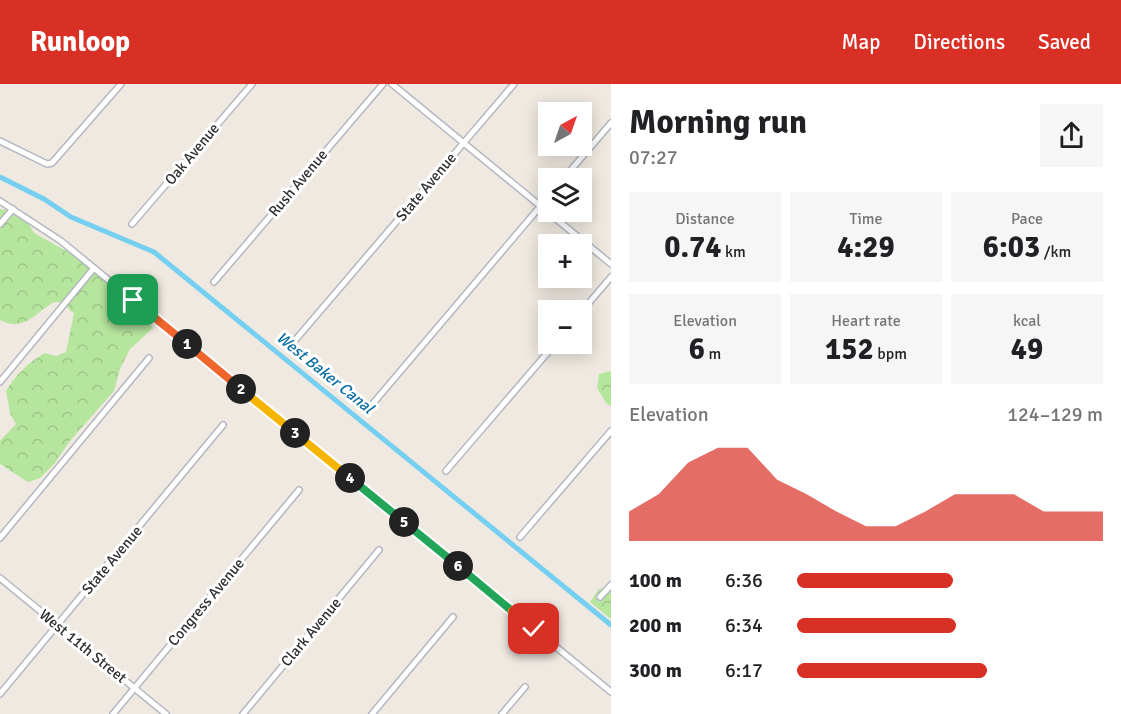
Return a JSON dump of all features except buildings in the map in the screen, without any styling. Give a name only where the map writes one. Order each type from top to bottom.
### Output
[{"type":"street","points":[[0,141],[47,164],[52,163],[121,84]]},
{"type":"street","name":"Oak Avenue","points":[[132,224],[252,84]]},
{"type":"street","name":"Rush Avenue","points":[[214,282],[382,84]]},
{"type":"street","points":[[392,84],[538,204]]},
{"type":"street","name":"State Avenue","points":[[291,345],[514,84]]},
{"type":"street","points":[[573,168],[611,123]]},
{"type":"street","points":[[0,201],[49,232],[94,268],[611,692]]},
{"type":"street","points":[[0,224],[13,208]]},
{"type":"street","points":[[370,407],[538,210]]},
{"type":"street","points":[[560,222],[611,264]]},
{"type":"street","points":[[0,381],[94,268]]},
{"type":"street","points":[[591,300],[611,277]]},
{"type":"street","points":[[446,471],[546,354]]},
{"type":"street","points":[[0,538],[149,358]]},
{"type":"street","name":"State Avenue","points":[[0,694],[224,425]]},
{"type":"street","points":[[520,537],[611,431]]},
{"type":"street","name":"Congress Avenue","points":[[113,714],[299,490]]},
{"type":"street","name":"Clark Avenue","points":[[243,714],[379,550]]},
{"type":"street","name":"West 11th Street","points":[[0,578],[166,714]]},
{"type":"street","points":[[600,597],[611,585]]},
{"type":"street","points":[[372,714],[453,617]]},
{"type":"street","points":[[502,714],[525,687]]},
{"type":"green space","points":[[0,209],[11,211],[27,221],[34,233],[72,254],[133,305],[153,328],[130,349],[120,369],[114,391],[69,442],[55,463],[40,478],[28,482],[0,464],[0,441],[16,424],[10,413],[6,391],[28,364],[45,353],[56,356],[66,352],[74,313],[59,302],[19,324],[10,324],[0,320]]},
{"type":"green space","points":[[611,371],[611,406],[607,404],[597,388],[599,374]]},
{"type":"green space","points":[[611,587],[611,619],[590,602],[599,589]]},
{"type":"waterway","name":"West Baker Canal","points":[[0,177],[44,199],[71,217],[154,252],[611,625]]},
{"type":"route","points":[[133,300],[534,629]]}]
